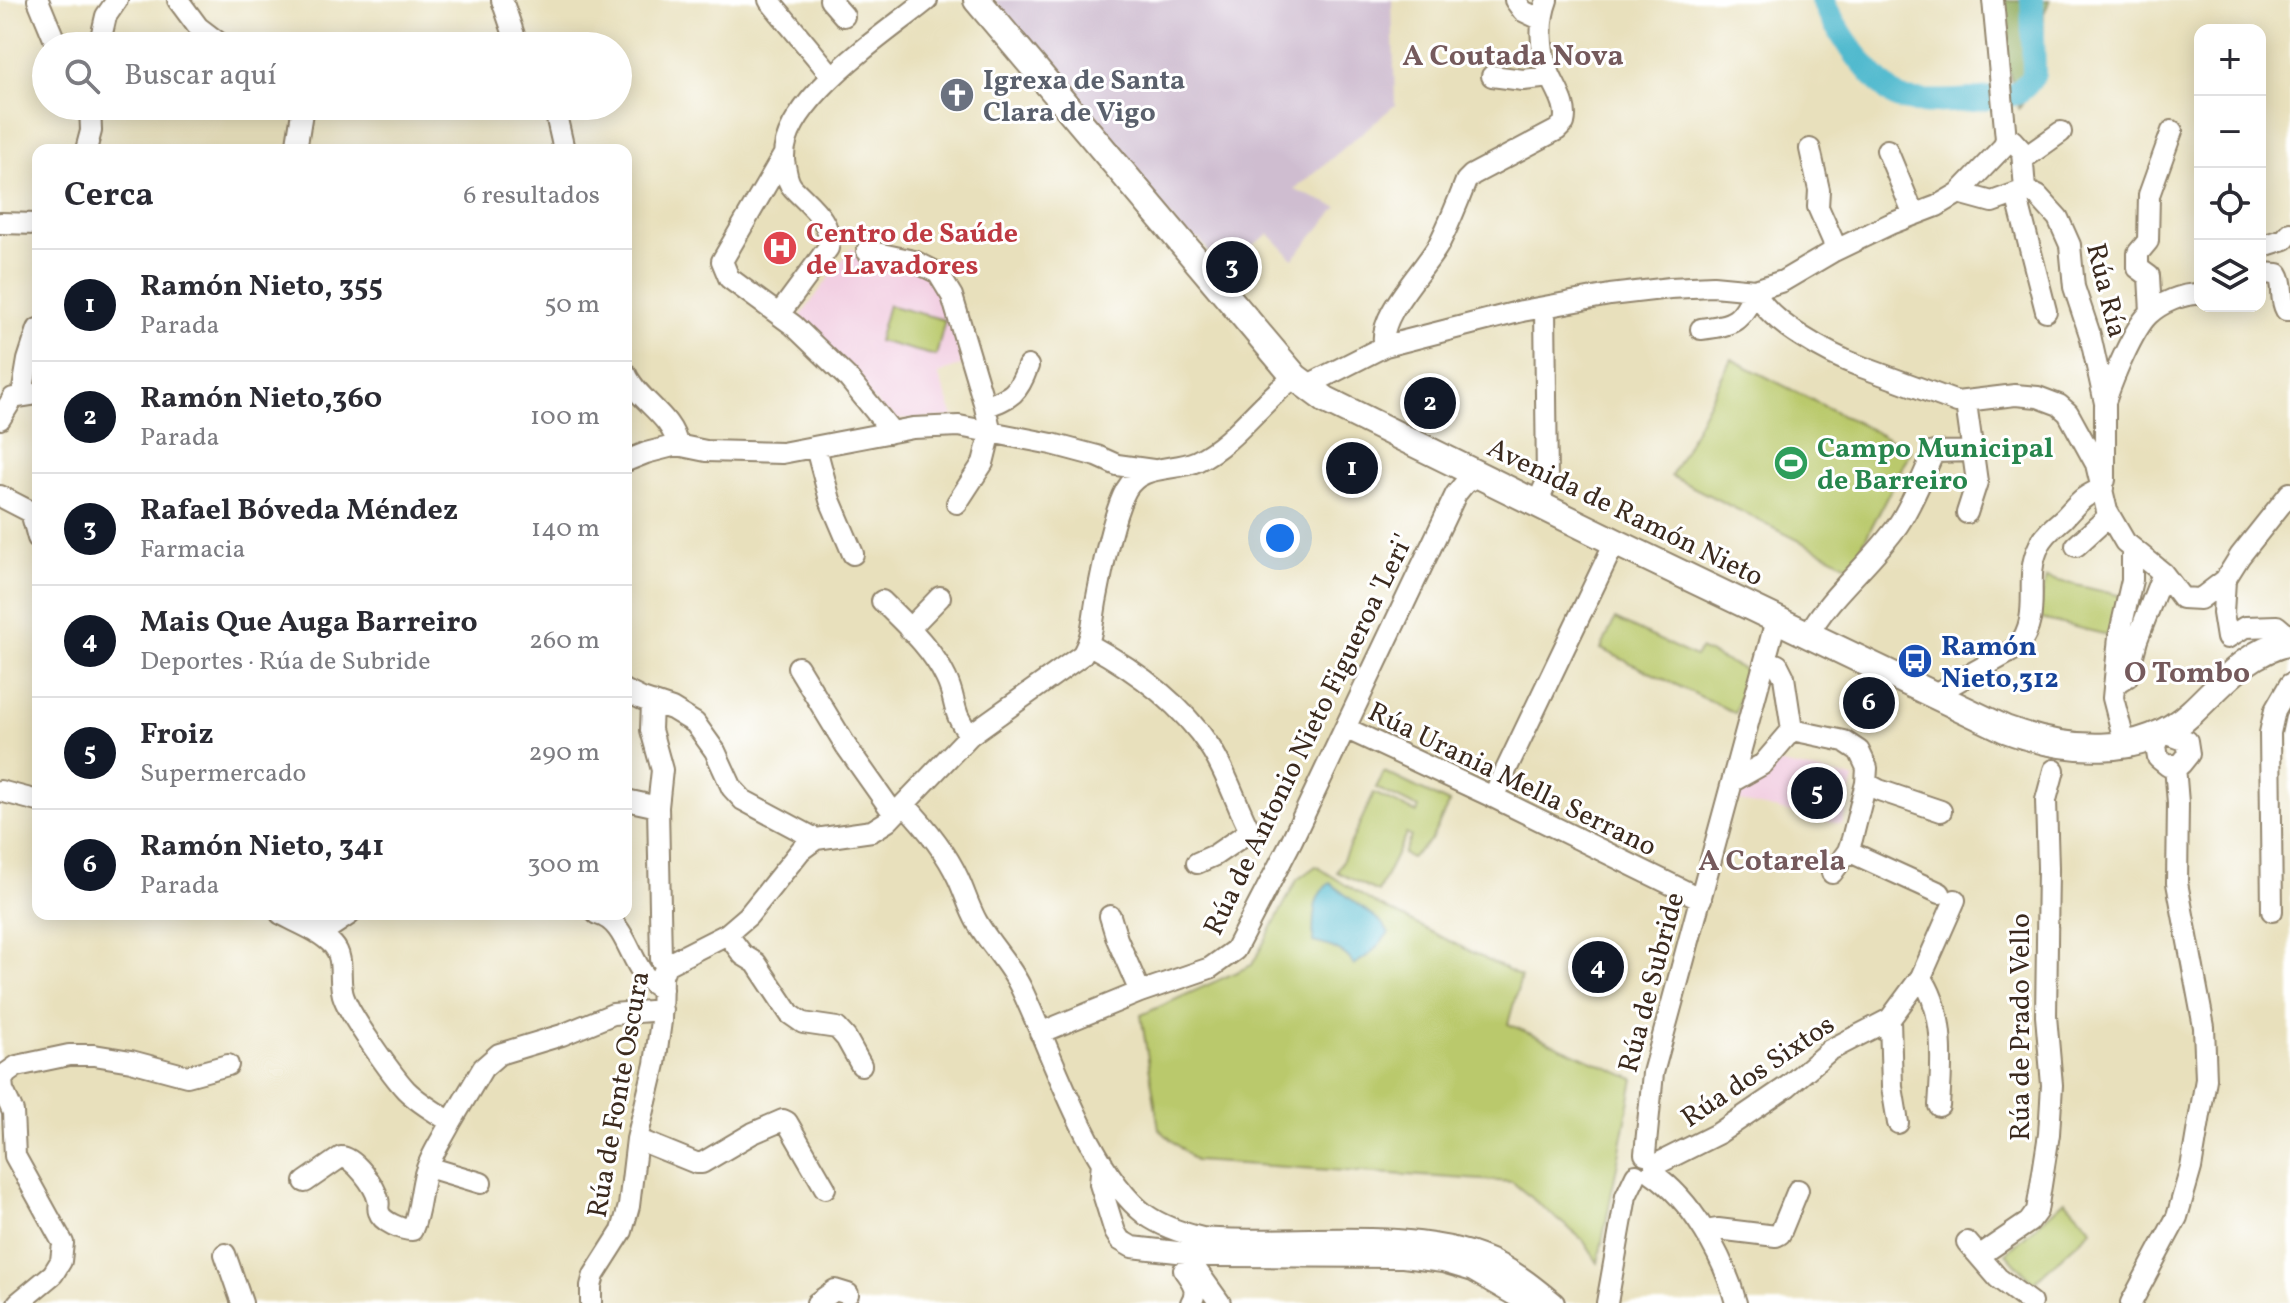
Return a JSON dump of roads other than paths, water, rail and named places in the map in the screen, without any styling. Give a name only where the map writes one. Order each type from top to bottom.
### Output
[{"type":"main road","name":"Avenida de Ramón Nieto","points":[[977,0],[1300,382],[1326,400],[1537,504],[1933,695],[2033,739],[2083,747],[2145,742],[2188,728],[2223,680],[2269,647],[2289,642]]},
{"type":"street","points":[[38,0],[51,32]]},
{"type":"street","points":[[102,32],[106,16],[117,0]]},
{"type":"street","points":[[178,0],[205,32]]},
{"type":"street","points":[[502,0],[513,32]]},
{"type":"street","points":[[769,0],[832,76]]},
{"type":"street","points":[[889,433],[888,427],[848,378],[780,313],[729,278],[722,261],[783,156],[794,121],[807,102],[832,76],[927,0]]},
{"type":"street","points":[[1385,346],[1382,337],[1388,320],[1440,243],[1466,181],[1557,130],[1564,123],[1565,108],[1543,54],[1544,10],[1523,11],[1515,0]]},
{"type":"street","points":[[632,694],[672,709],[695,723],[715,751],[732,788],[743,800],[816,839],[872,831],[899,809],[954,748],[1082,655],[1088,644],[1103,568],[1127,488],[1135,479],[1153,470],[1195,462],[1218,448],[1282,386],[1300,382],[1385,346],[1522,311],[1670,288],[1713,286],[1755,290],[1783,281],[1834,251],[1959,193],[2003,147],[2006,139],[1993,0]]},
{"type":"street","points":[[1492,76],[1523,80],[1551,77]]},
{"type":"street","points":[[88,144],[91,120]]},
{"type":"street","points":[[297,144],[301,120]]},
{"type":"street","points":[[557,120],[563,144]]},
{"type":"street","points":[[2151,312],[2149,276],[2138,268],[2138,253],[2148,241],[2149,195],[2172,131]]},
{"type":"street","points":[[2023,159],[2061,132]]},
{"type":"street","points":[[2006,139],[2012,140],[2022,151],[2020,192],[2046,311]]},
{"type":"street","points":[[1810,149],[1819,190],[1818,207],[1833,241],[1834,251]]},
{"type":"street","points":[[1887,150],[1914,215]]},
{"type":"street","points":[[780,313],[828,248],[831,237],[823,219],[788,182],[783,156]]},
{"type":"street","points":[[763,192],[785,187],[794,189]]},
{"type":"street","points":[[1959,193],[1992,202],[2020,192]]},
{"type":"street","name":"Rúa Ría","points":[[2020,192],[2038,196],[2058,218],[2070,245],[2074,287],[2090,335],[2105,403],[2106,475],[2103,488]]},
{"type":"street","points":[[0,223],[32,224]]},
{"type":"street","points":[[2266,245],[2285,239],[2290,233]]},
{"type":"street","points":[[867,251],[914,261],[938,273],[952,296],[990,431],[983,463],[957,503]]},
{"type":"street","points":[[2266,273],[2278,274],[2282,281],[2282,303],[2286,310],[2290,310]]},
{"type":"street","points":[[1701,329],[1737,321],[1755,290]]},
{"type":"street","points":[[1755,290],[1762,305],[1787,326],[1847,361],[1957,402],[2015,395],[2038,397],[2059,405],[2068,413],[2096,464],[2109,516],[2132,550],[2163,573],[2182,598],[2200,599],[2225,580],[2290,493]]},
{"type":"street","points":[[2105,403],[2115,372],[2147,315],[2194,292]]},
{"type":"street","points":[[1537,504],[1547,481],[1545,309]]},
{"type":"street","points":[[0,419],[13,398],[30,394],[28,360],[32,348]]},
{"type":"street","points":[[985,407],[1011,396],[1021,386],[1028,366]]},
{"type":"street","points":[[632,386],[668,424],[677,445]]},
{"type":"street","points":[[1966,403],[1977,482],[1967,513]]},
{"type":"street","points":[[632,459],[677,445],[706,451],[756,454],[816,448],[889,433],[959,426],[1097,456],[1117,465],[1153,470]]},
{"type":"street","points":[[816,448],[830,500],[853,554]]},
{"type":"street","points":[[1808,635],[1818,616],[1860,572],[1900,523],[1934,452],[1973,451]]},
{"type":"street","points":[[1117,465],[1127,488]]},
{"type":"street","name":"Rúa de Antonio Nieto Figueroa 'Leri'","points":[[1040,1033],[1140,992],[1210,968],[1235,950],[1248,930],[1456,494],[1465,483],[1479,475]]},
{"type":"street","points":[[1933,695],[2017,648],[2026,637],[2031,623],[2037,548],[2081,497],[2103,488]]},
{"type":"street","points":[[0,496],[32,511]]},
{"type":"street","points":[[2076,546],[2109,516]]},
{"type":"street","points":[[1493,797],[1615,542]]},
{"type":"street","points":[[2132,550],[2129,596],[2119,637],[2114,685],[2115,711],[2162,763],[2175,766],[2189,754],[2188,728]]},
{"type":"street","points":[[2114,685],[2127,677],[2137,640],[2163,573]]},
{"type":"street","name":"Avenida de Ramón Nieto","points":[[2225,580],[2223,613],[2227,638],[2245,627],[2277,626],[2289,642]]},
{"type":"street","points":[[909,629],[940,597]]},
{"type":"street","points":[[882,601],[925,646],[946,676],[955,711],[970,735]]},
{"type":"street","name":"Rúa de Subride","points":[[1647,1167],[1653,1073],[1776,620]]},
{"type":"street","points":[[1088,644],[1137,674],[1175,707],[1210,747],[1233,793],[1250,831],[1215,855],[1197,863]]},
{"type":"street","points":[[1733,781],[1763,764],[1792,730],[1784,677],[1778,665],[1766,660]]},
{"type":"street","points":[[798,667],[846,746],[899,809],[929,830],[958,877],[979,925],[1022,988],[1040,1033],[1102,1162],[1126,1195],[1145,1214],[1160,1224],[1188,1235],[1229,1240],[1431,1243],[1459,1249],[1499,1264],[1554,1303]]},
{"type":"street","points":[[2272,911],[2270,733],[2275,710],[2290,684]]},
{"type":"street","points":[[652,702],[651,730],[662,770],[658,807],[661,959],[666,965]]},
{"type":"street","name":"Rúa Urania Mella Serrano","points":[[1345,728],[1701,899]]},
{"type":"street","points":[[1792,730],[1844,741],[1859,751],[1867,768],[1848,851],[1832,873]]},
{"type":"street","points":[[2131,1303],[2177,1217],[2191,1168],[2206,1079],[2204,1027],[2177,883],[2175,766]]},
{"type":"street","name":"Rúa de Prado Vello","points":[[2031,1303],[1998,1278],[1973,1249],[2029,1222],[2037,1211],[2049,1134],[2052,1085],[2046,1016],[2046,800],[2054,770]]},
{"type":"street","points":[[1866,783],[1941,811]]},
{"type":"street","points":[[0,791],[32,799]]},
{"type":"street","points":[[632,801],[658,807]]},
{"type":"street","name":"Rúa de Fonte Oscura","points":[[591,1303],[594,1275],[622,1231],[629,1206],[637,1139],[655,1064],[666,965],[727,934],[748,916],[801,850],[816,839]]},
{"type":"street","name":"Rúa dos Sixtos","points":[[1647,1167],[1719,1133],[1788,1086],[1830,1050],[1890,1019],[1921,977],[1948,896],[1848,851]]},
{"type":"street","points":[[1110,916],[1140,992]]},
{"type":"street","points":[[293,920],[320,934],[336,948],[340,960],[341,989],[347,1007],[405,1089],[451,1122]]},
{"type":"street","points":[[320,934],[341,920]]},
{"type":"street","points":[[305,1182],[341,1157],[347,1157],[354,1161],[378,1197],[379,1212],[383,1218],[405,1230],[412,1230],[419,1214],[420,1194],[428,1167],[483,1068],[499,1054],[662,999],[642,975],[610,920]]},
{"type":"street","points":[[727,934],[743,955],[756,963],[790,1014],[803,1023],[837,1028],[861,1065]]},
{"type":"street","points":[[1921,977],[1931,991],[1935,1004],[1942,1067],[1939,1106]]},
{"type":"street","points":[[1890,1019],[1892,1087],[1898,1123]]},
{"type":"street","points":[[18,1303],[53,1274],[61,1261],[63,1243],[15,1156],[13,1112],[2,1080],[7,1073],[17,1066],[69,1055],[94,1055],[131,1061],[187,1076],[228,1065]]},
{"type":"street","points":[[637,1139],[702,1163],[753,1133],[783,1120],[825,1188]]},
{"type":"street","points":[[1102,1162],[1100,1184],[1107,1210],[1120,1240],[1132,1247],[1179,1254],[1403,1257],[1443,1262],[1473,1271],[1528,1303]]},
{"type":"street","points":[[428,1167],[481,1183]]},
{"type":"street","points":[[1607,1303],[1626,1196],[1647,1167],[1666,1183],[1714,1242],[1736,1303]]},
{"type":"street","points":[[1705,1231],[1718,1229],[1776,1236],[1780,1234],[1798,1190]]},
{"type":"street","points":[[225,1254],[242,1303]]},
{"type":"street","points":[[1179,1254],[1195,1285],[1196,1293],[1191,1303]]},
{"type":"street","points":[[1179,1254],[1220,1303]]},
{"type":"street","points":[[817,1303],[835,1290],[848,1294]]},
{"type":"water","points":[[1330,883],[1381,922],[1389,933],[1371,953],[1354,965],[1342,952],[1313,942],[1319,895]]},
{"type":"waterway","points":[[1822,0],[1855,53],[1887,89],[1905,100],[1935,102],[2004,96],[2026,85],[2034,73],[2032,0]]},
{"type":"place","name":"Igrexa de Santa Clara de Vigo","points":[[957,95]]},
{"type":"place","name":"Centro de Saúde de Lavadores","points":[[780,248]]},
{"type":"place","name":"Rafael Bóveda Méndez","points":[[1232,267]]},
{"type":"place","name":"Ramón Nieto,360","points":[[1430,403]]},
{"type":"place","name":"Campo Municipal de Barreiro","points":[[1791,463]]},
{"type":"place","name":"Ramón Nieto, 355","points":[[1352,468]]},
{"type":"place","name":"Ramón Nieto,312","points":[[1915,661]]},
{"type":"place","name":"Ramón Nieto, 341","points":[[1869,703]]},
{"type":"place","name":"Froiz","points":[[1817,793]]},
{"type":"place","name":"Mais Que Auga Barreiro","points":[[1598,967]]},
{"type":"district","name":"A Coutada Nova","points":[[1513,55]]},
{"type":"district","name":"O Tombo","points":[[2187,672]]},
{"type":"district","name":"A Cotarela","points":[[1772,860]]}]
